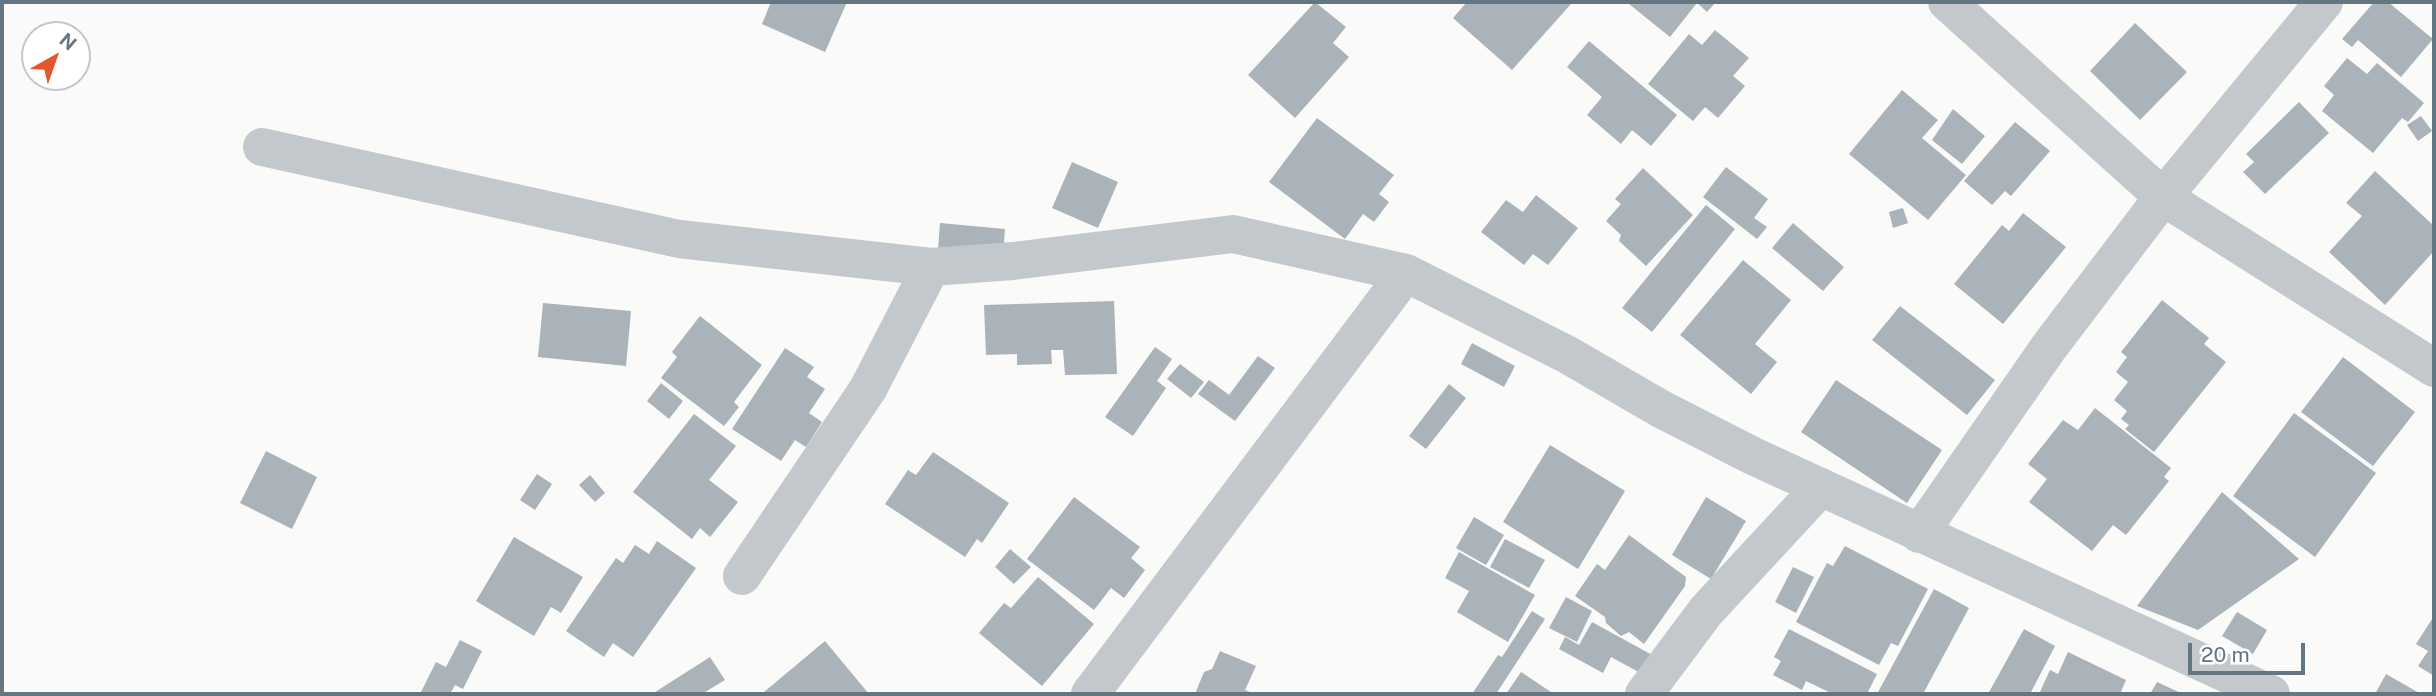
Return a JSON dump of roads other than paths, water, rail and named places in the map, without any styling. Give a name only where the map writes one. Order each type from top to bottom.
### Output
[{"type":"street","points":[[1947,2],[2162,197],[2434,368]]},
{"type":"street","points":[[1919,534],[2049,347],[2162,197],[2324,2]]},
{"type":"street","points":[[262,148],[679,239],[931,267],[1013,261],[1233,234],[1406,273],[1568,355],[1661,409],[1821,487],[2271,694]]},
{"type":"street","points":[[742,576],[868,389],[931,267]]},
{"type":"street","points":[[1090,694],[1406,273]]},
{"type":"street","points":[[1644,694],[1706,611],[1821,487]]}]
